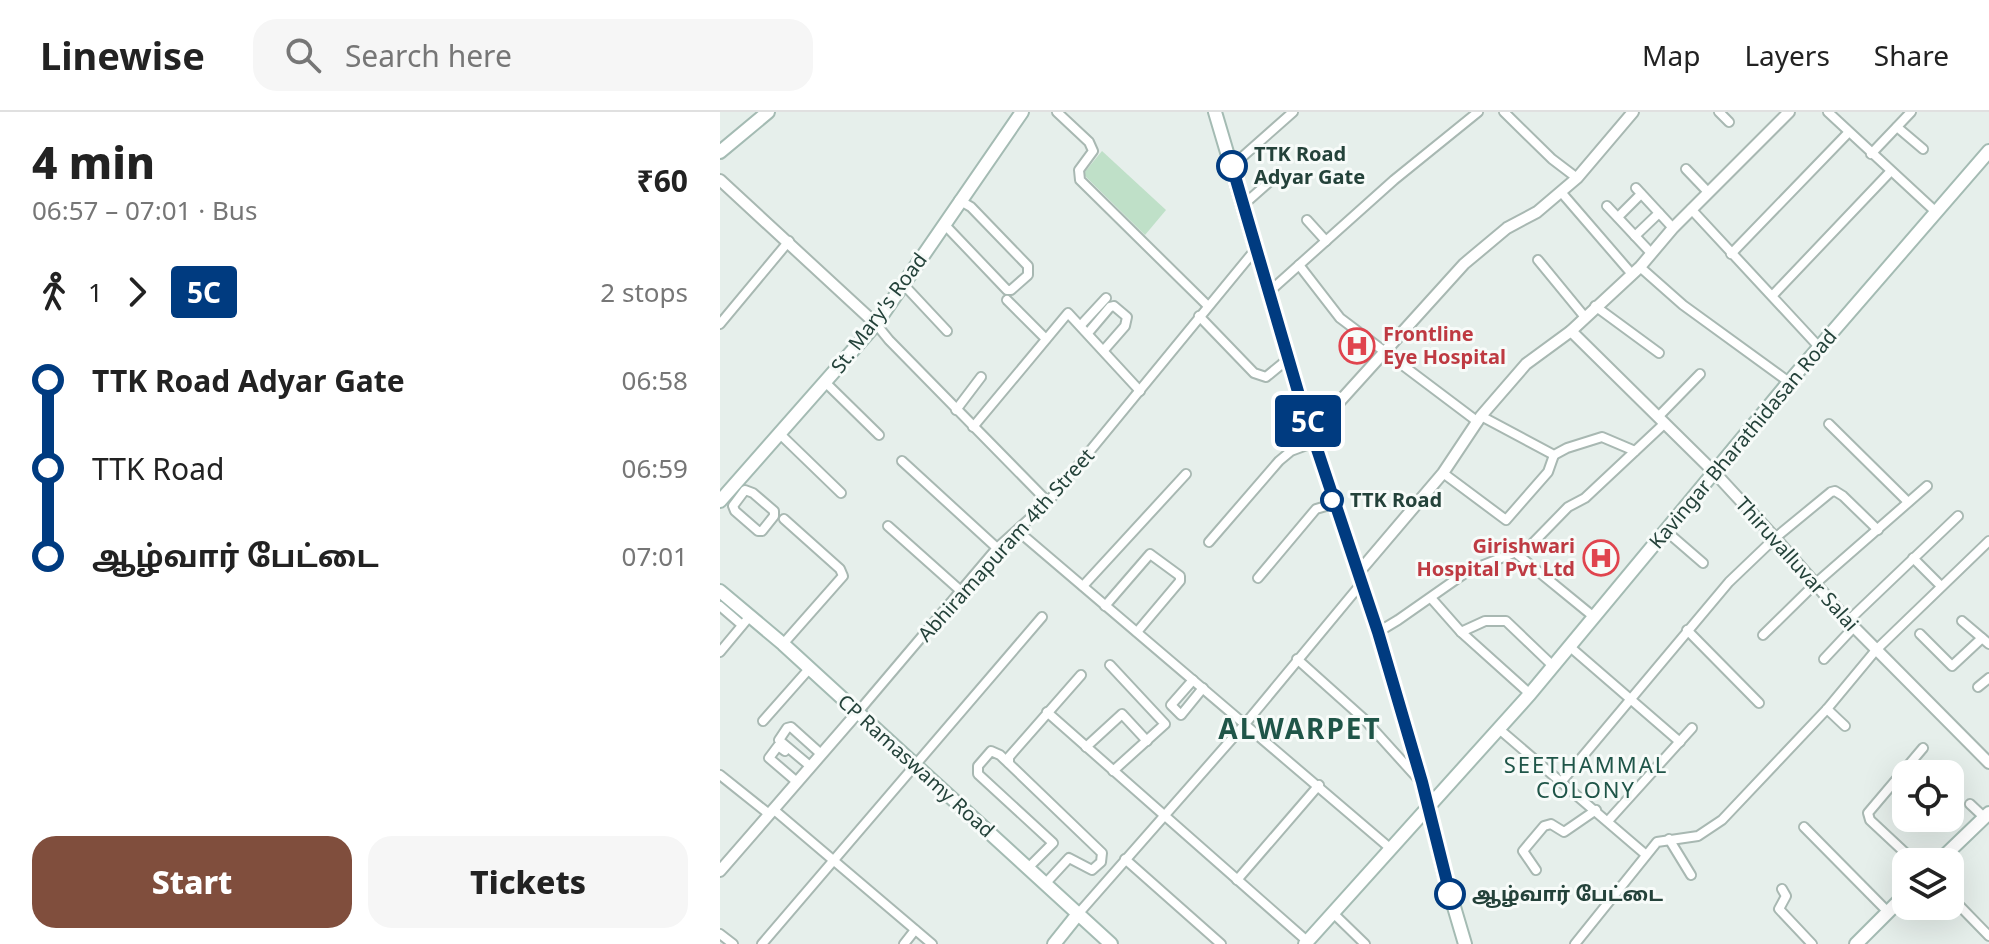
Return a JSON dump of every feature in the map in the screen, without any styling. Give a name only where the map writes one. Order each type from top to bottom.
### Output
[{"type":"main road","points":[[720,142],[759,112]]},
{"type":"main road","points":[[720,152],[768,112]]},
{"type":"main road","name":"St. Mary's Road","points":[[733,493],[876,324],[1022,112]]},
{"type":"main road","points":[[1215,112],[1333,504],[1378,632],[1465,944]]},
{"type":"main road","name":"Kavingar Bharathidasan Road","points":[[1306,942],[1530,694],[1789,382],[1989,151]]},
{"type":"main road","name":"CP Ramaswamy Road","points":[[720,591],[746,620],[783,644],[1111,944]]},
{"type":"main road","points":[[1953,848],[1987,815]]},
{"type":"main road","points":[[1856,944],[1892,908]]},
{"type":"main road","points":[[1054,944],[1078,914]]},
{"type":"street","points":[[1057,112],[1089,142],[1093,151],[1079,170],[1080,180],[1207,305]]},
{"type":"street","points":[[1232,166],[1293,112]]},
{"type":"street","points":[[1270,291],[1478,112]]},
{"type":"street","points":[[1504,112],[1552,159],[1577,178]]},
{"type":"street","points":[[1209,542],[1279,461],[1314,437],[1383,351],[1464,264],[1507,228],[1537,212],[1577,178],[1633,112]]},
{"type":"street","points":[[1719,112],[1729,122]]},
{"type":"street","points":[[1078,914],[1245,724],[1443,473],[1480,419],[1526,364],[1571,331],[1635,270],[1691,209],[1789,112]]},
{"type":"street","points":[[1828,112],[1936,212]]},
{"type":"street","points":[[1871,154],[1911,112]]},
{"type":"street","points":[[1897,127],[1923,149]]},
{"type":"street","points":[[1731,254],[1848,133]]},
{"type":"street","points":[[1686,169],[1708,192]]},
{"type":"street","points":[[1773,295],[1890,172]]},
{"type":"street","points":[[1242,206],[1276,176]]},
{"type":"street","points":[[720,180],[876,324],[1048,502]]},
{"type":"street","points":[[1618,217],[1639,191],[1673,228]]},
{"type":"street","points":[[1561,192],[1635,270],[1789,382]]},
{"type":"street","points":[[944,224],[1007,290],[1028,275],[1028,266],[971,207],[959,200]]},
{"type":"street","points":[[1607,206],[1651,253]]},
{"type":"street","points":[[1691,209],[1820,348]]},
{"type":"street","points":[[1635,236],[1659,213]]},
{"type":"street","points":[[1307,220],[1326,241]]},
{"type":"street","points":[[720,324],[789,241]]},
{"type":"street","name":"Abhiramapuram 4th Street","points":[[720,871],[997,548],[1048,502],[1255,250]]},
{"type":"street","points":[[1538,260],[1584,316]]},
{"type":"street","points":[[1299,265],[1340,318],[1383,351],[1480,419],[1554,455]]},
{"type":"street","points":[[903,284],[947,331]]},
{"type":"street","points":[[1084,329],[1108,299]]},
{"type":"street","points":[[1007,300],[1046,339]]},
{"type":"street","points":[[1084,329],[1110,307],[1114,306],[1127,317],[1125,326],[1104,350]]},
{"type":"street","points":[[1595,306],[1659,353]]},
{"type":"street","points":[[973,427],[1068,313],[1140,391]]},
{"type":"street","points":[[1199,316],[1254,373],[1266,377],[1288,359]]},
{"type":"street","name":"Thiruvalluvar Salai","points":[[1571,331],[1715,473],[1851,624],[1989,763]]},
{"type":"street","points":[[1378,632],[1468,571],[1529,547],[1568,507],[1585,498],[1635,451],[1700,374]]},
{"type":"street","points":[[956,410],[981,377]]},
{"type":"street","points":[[826,383],[879,435]]},
{"type":"street","points":[[1829,424],[1908,502]]},
{"type":"street","points":[[781,435],[841,493]]},
{"type":"street","points":[[1443,473],[1506,520],[1548,472],[1554,455],[1567,448],[1602,437],[1635,451]]},
{"type":"street","points":[[902,461],[997,548]]},
{"type":"street","points":[[1083,586],[1186,474]]},
{"type":"street","points":[[1763,635],[1816,583],[1927,486]]},
{"type":"street","points":[[1562,781],[1729,582],[1775,538],[1835,491],[1878,530]]},
{"type":"street","points":[[733,493],[753,493],[774,511],[774,516],[762,531],[735,511],[733,493]]},
{"type":"street","points":[[1258,578],[1316,509],[1333,504]]},
{"type":"street","points":[[1824,659],[1851,624],[1913,558],[1958,516]]},
{"type":"street","points":[[783,644],[843,576],[840,569],[784,519]]},
{"type":"street","points":[[888,526],[962,592]]},
{"type":"street","points":[[1018,531],[1391,849]]},
{"type":"street","points":[[1666,531],[1703,563]]},
{"type":"street","points":[[1575,944],[1657,842],[1698,836],[1722,820],[1827,709],[1876,650],[1989,541]]},
{"type":"street","points":[[1105,606],[1150,554],[1180,576],[1180,581],[1137,632]]},
{"type":"street","points":[[1517,554],[1594,617]]},
{"type":"street","points":[[1913,558],[1941,586]]},
{"type":"street","points":[[1431,598],[1461,632],[1530,694]]},
{"type":"street","points":[[720,606],[746,620],[721,650]]},
{"type":"street","points":[[762,944],[1042,617]]},
{"type":"street","points":[[1461,632],[1485,621],[1506,621],[1553,666]]},
{"type":"street","points":[[1920,634],[1952,666],[1986,641],[1962,621]]},
{"type":"street","points":[[1687,630],[1759,703]]},
{"type":"street","points":[[1569,646],[1680,742]]},
{"type":"street","points":[[1297,659],[1364,719],[1415,778],[1422,782]]},
{"type":"street","points":[[1110,665],[1165,724],[1113,771]]},
{"type":"street","points":[[763,721],[809,669]]},
{"type":"street","points":[[1009,763],[1009,757],[1081,675]]},
{"type":"street","points":[[1978,687],[1989,678]]},
{"type":"street","points":[[1193,680],[1171,705],[1177,714],[1181,715],[1203,688]]},
{"type":"street","points":[[1827,709],[1845,726]]},
{"type":"street","points":[[1047,712],[1306,942]]},
{"type":"street","points":[[1086,747],[1122,714],[1147,741]]},
{"type":"street","points":[[809,768],[779,740],[781,735],[791,727],[821,754]]},
{"type":"street","points":[[1608,821],[1692,728]]},
{"type":"street","points":[[1499,729],[1645,854]]},
{"type":"street","points":[[797,782],[769,758],[770,755],[780,746],[809,768]]},
{"type":"street","points":[[1900,848],[1870,820],[1868,813],[1923,748]]},
{"type":"street","points":[[1028,868],[1051,846],[1052,841],[976,770],[991,751],[1009,763],[1102,855],[1101,862],[1092,870],[1069,858],[1045,884]]},
{"type":"street","points":[[720,775],[834,860],[932,944]]},
{"type":"street","points":[[1237,880],[1319,785]]},
{"type":"street","points":[[1970,804],[1987,815]]},
{"type":"street","points":[[1536,870],[1523,851],[1544,826],[1551,824],[1564,832],[1596,810]]},
{"type":"street","points":[[1804,827],[1888,912]]},
{"type":"street","points":[[1669,839],[1691,875]]},
{"type":"street","points":[[1125,859],[1221,944]]},
{"type":"street","points":[[1782,889],[1786,896],[1778,908],[1812,944]]},
{"type":"street","points":[[1964,910],[1989,936]]},
{"type":"street","points":[[1333,913],[1365,944]]},
{"type":"street","points":[[904,944],[915,930]]},
{"type":"street","points":[[720,934],[733,944]]},
{"type":"green space","points":[[1102,151],[1166,210],[1145,235],[1083,174]]},
{"type":"bus line","name":"5C","points":[[1232,166],[1333,504],[1378,632],[1422,782],[1450,894]]},
{"type":"place","name":"TTK Road Adyar Gate","points":[[1232,166]]},
{"type":"place","name":"Frontline Eye Hospital","points":[[1357,346]]},
{"type":"place","name":"TTK Road","points":[[1332,500]]},
{"type":"place","name":"Girishwari Hospital Pvt Ltd","points":[[1601,558]]},
{"type":"place","name":"ஆழ்வார் பேட்டை","points":[[1450,894]]},
{"type":"district","name":"ALWARPET","points":[[1300,729]]},
{"type":"district","name":"SEETHAMMAL COLONY","points":[[1586,778]]}]
